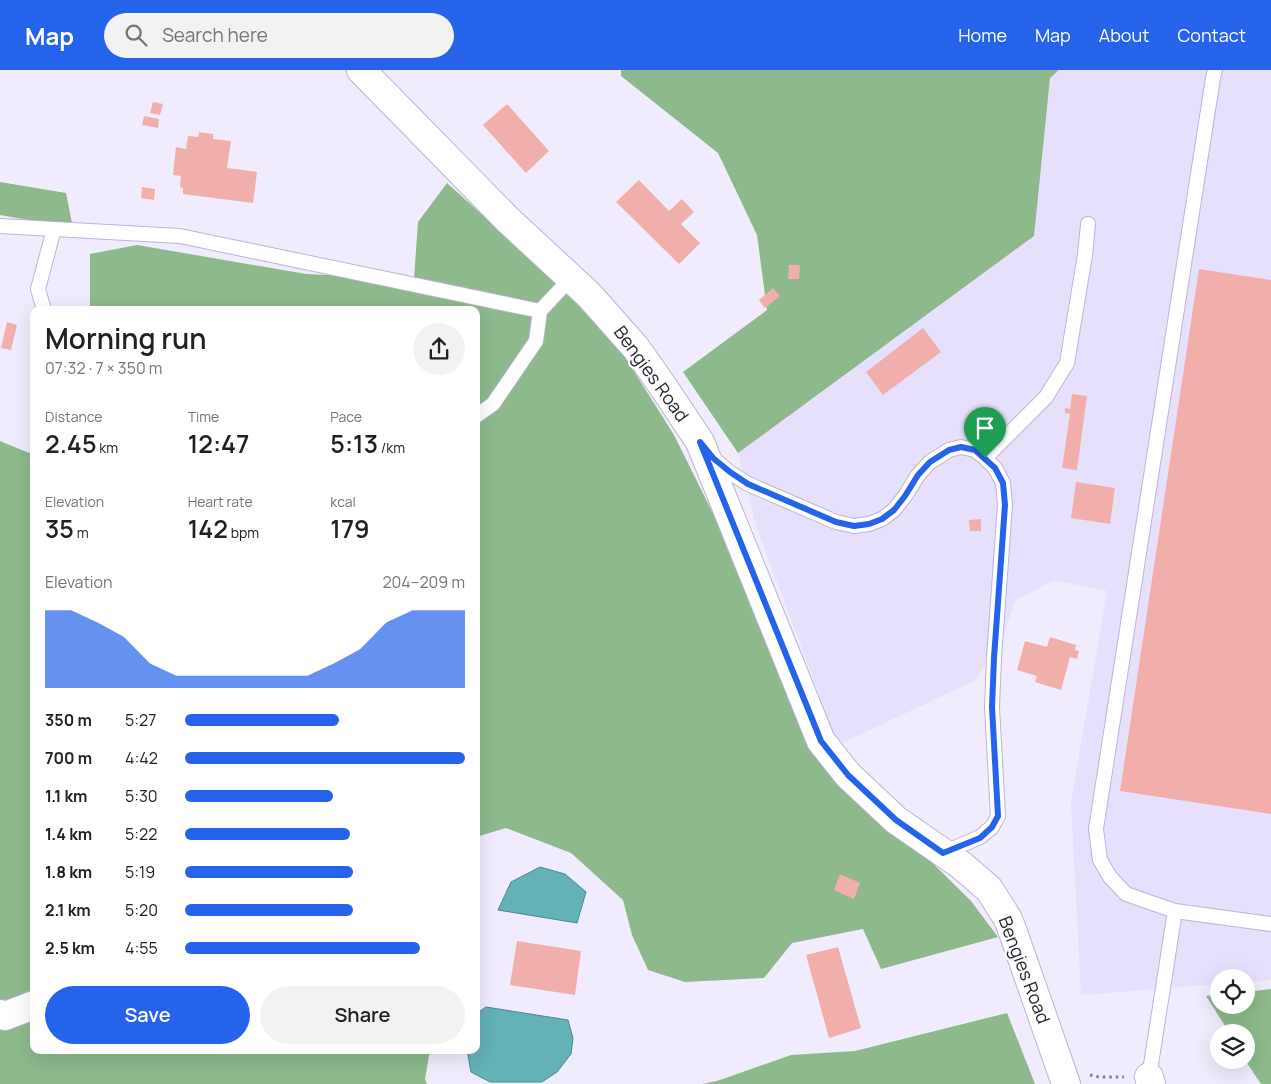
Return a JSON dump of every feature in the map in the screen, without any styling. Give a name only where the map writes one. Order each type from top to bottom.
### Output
[{"type":"street","name":"Bengies Road","points":[[361,70],[507,219],[589,295],[636,348],[662,385],[700,442],[821,741],[848,775],[889,814],[961,865],[989,889],[1008,919],[1063,1076]]},
{"type":"street","points":[[0,1014],[5,1016],[30,1007]]},
{"type":"lane","points":[[1216,70],[1213,78],[1096,828],[1100,860],[1110,877],[1126,894],[1175,911],[1271,924]]},
{"type":"lane","points":[[985,458],[1046,397],[1067,363],[1085,255],[1088,224]]},
{"type":"lane","points":[[0,226],[180,236],[540,311]]},
{"type":"lane","points":[[43,306],[38,288],[54,229]]},
{"type":"lane","points":[[480,413],[493,404],[536,341],[540,311],[571,278]]},
{"type":"lane","points":[[700,442],[713,458],[748,484],[836,522],[854,526],[869,524],[882,519],[894,510],[918,475],[930,462],[949,450],[961,447],[975,450],[995,468],[1003,483],[1005,505],[992,707],[998,816],[992,827],[980,838],[943,853]]},
{"type":"lane","points":[[1150,1081],[1175,911]]},
{"type":"path","points":[[1063,1076],[1150,1081]]},
{"type":"shaded area","points":[[1059,70],[1271,70],[1271,980],[1255,981],[1255,969],[1210,969],[1210,985],[1081,995],[1071,803],[1107,591],[1053,580],[1015,601],[1004,634],[976,680],[838,745],[756,526],[738,453],[1030,239],[1050,78]]},
{"type":"green space","points":[[621,70],[1059,70],[1050,78],[1034,236],[738,453],[683,372],[767,310],[757,235],[718,153],[621,76]]},
{"type":"green space","points":[[0,182],[66,193],[73,228],[0,215]]},
{"type":"green space","points":[[447,183],[587,309],[625,357],[674,435],[751,590],[820,752],[971,901],[998,937],[881,969],[863,929],[792,943],[764,978],[685,982],[648,970],[632,935],[623,900],[571,853],[506,828],[480,836],[480,306],[90,306],[90,254],[137,245],[306,274],[414,279],[418,222]]},
{"type":"green space","points":[[0,441],[30,453],[30,1054],[429,1054],[425,1079],[427,1084],[0,1084]]},
{"type":"green space","points":[[1271,989],[1271,1084],[1261,1084],[1251,1069],[1255,1069],[1255,1024],[1224,1024],[1218,1014],[1255,1014],[1255,991]]},
{"type":"green space","points":[[1007,1013],[1035,1084],[702,1084],[717,1081],[791,1055],[855,1051]]},
{"type":"water","points":[[540,867],[565,874],[586,892],[577,923],[498,910],[511,882]]},
{"type":"water","points":[[486,1007],[568,1020],[573,1038],[571,1054],[557,1072],[542,1082],[490,1082],[471,1072],[468,1054],[480,1054],[480,1011]]},
{"type":"building","points":[[153,102],[163,104],[160,115],[150,113]]},
{"type":"building","points":[[507,104],[549,151],[526,173],[483,125]]},
{"type":"building","points":[[144,116],[159,119],[158,128],[142,125]]},
{"type":"building","points":[[199,132],[213,134],[213,139],[231,141],[227,168],[257,172],[253,203],[183,194],[183,188],[180,187],[181,176],[173,175],[176,147],[186,149],[188,136],[198,137]]},
{"type":"building","points":[[639,180],[669,211],[682,199],[694,212],[681,224],[700,243],[679,264],[616,202]]},
{"type":"building","points":[[142,187],[155,189],[154,200],[141,198]]},
{"type":"building","points":[[789,265],[800,265],[799,279],[788,279]]},
{"type":"building","points":[[1199,269],[1271,280],[1271,814],[1120,791]]},
{"type":"building","points":[[773,288],[780,296],[765,308],[759,300]]},
{"type":"building","points":[[7,322],[17,325],[11,350],[1,348]]},
{"type":"building","points":[[923,328],[941,352],[883,395],[866,372]]},
{"type":"building","points":[[1072,394],[1087,396],[1077,470],[1062,468],[1070,414],[1065,413],[1065,408],[1070,409]]},
{"type":"building","points":[[1076,482],[1115,488],[1110,524],[1071,518]]},
{"type":"building","points":[[981,519],[981,531],[970,531],[969,520]]},
{"type":"building","points":[[1050,637],[1076,645],[1075,650],[1079,651],[1077,659],[1070,657],[1061,690],[1035,682],[1037,676],[1017,670],[1025,641],[1047,647]]},
{"type":"building","points":[[840,874],[860,883],[854,899],[834,890]]},
{"type":"building","points":[[517,941],[581,951],[575,995],[510,985]]},
{"type":"building","points":[[838,947],[861,1028],[829,1038],[806,955]]},
{"type":"route","points":[[700,442],[713,458],[748,484],[836,522],[854,526],[869,524],[882,519],[894,510],[918,475],[930,462],[949,450],[961,447],[975,450],[985,458],[995,468],[1003,483],[1005,505],[992,707],[998,816],[992,827],[980,838],[943,853],[896,820],[848,775],[821,741],[700,442]]}]
